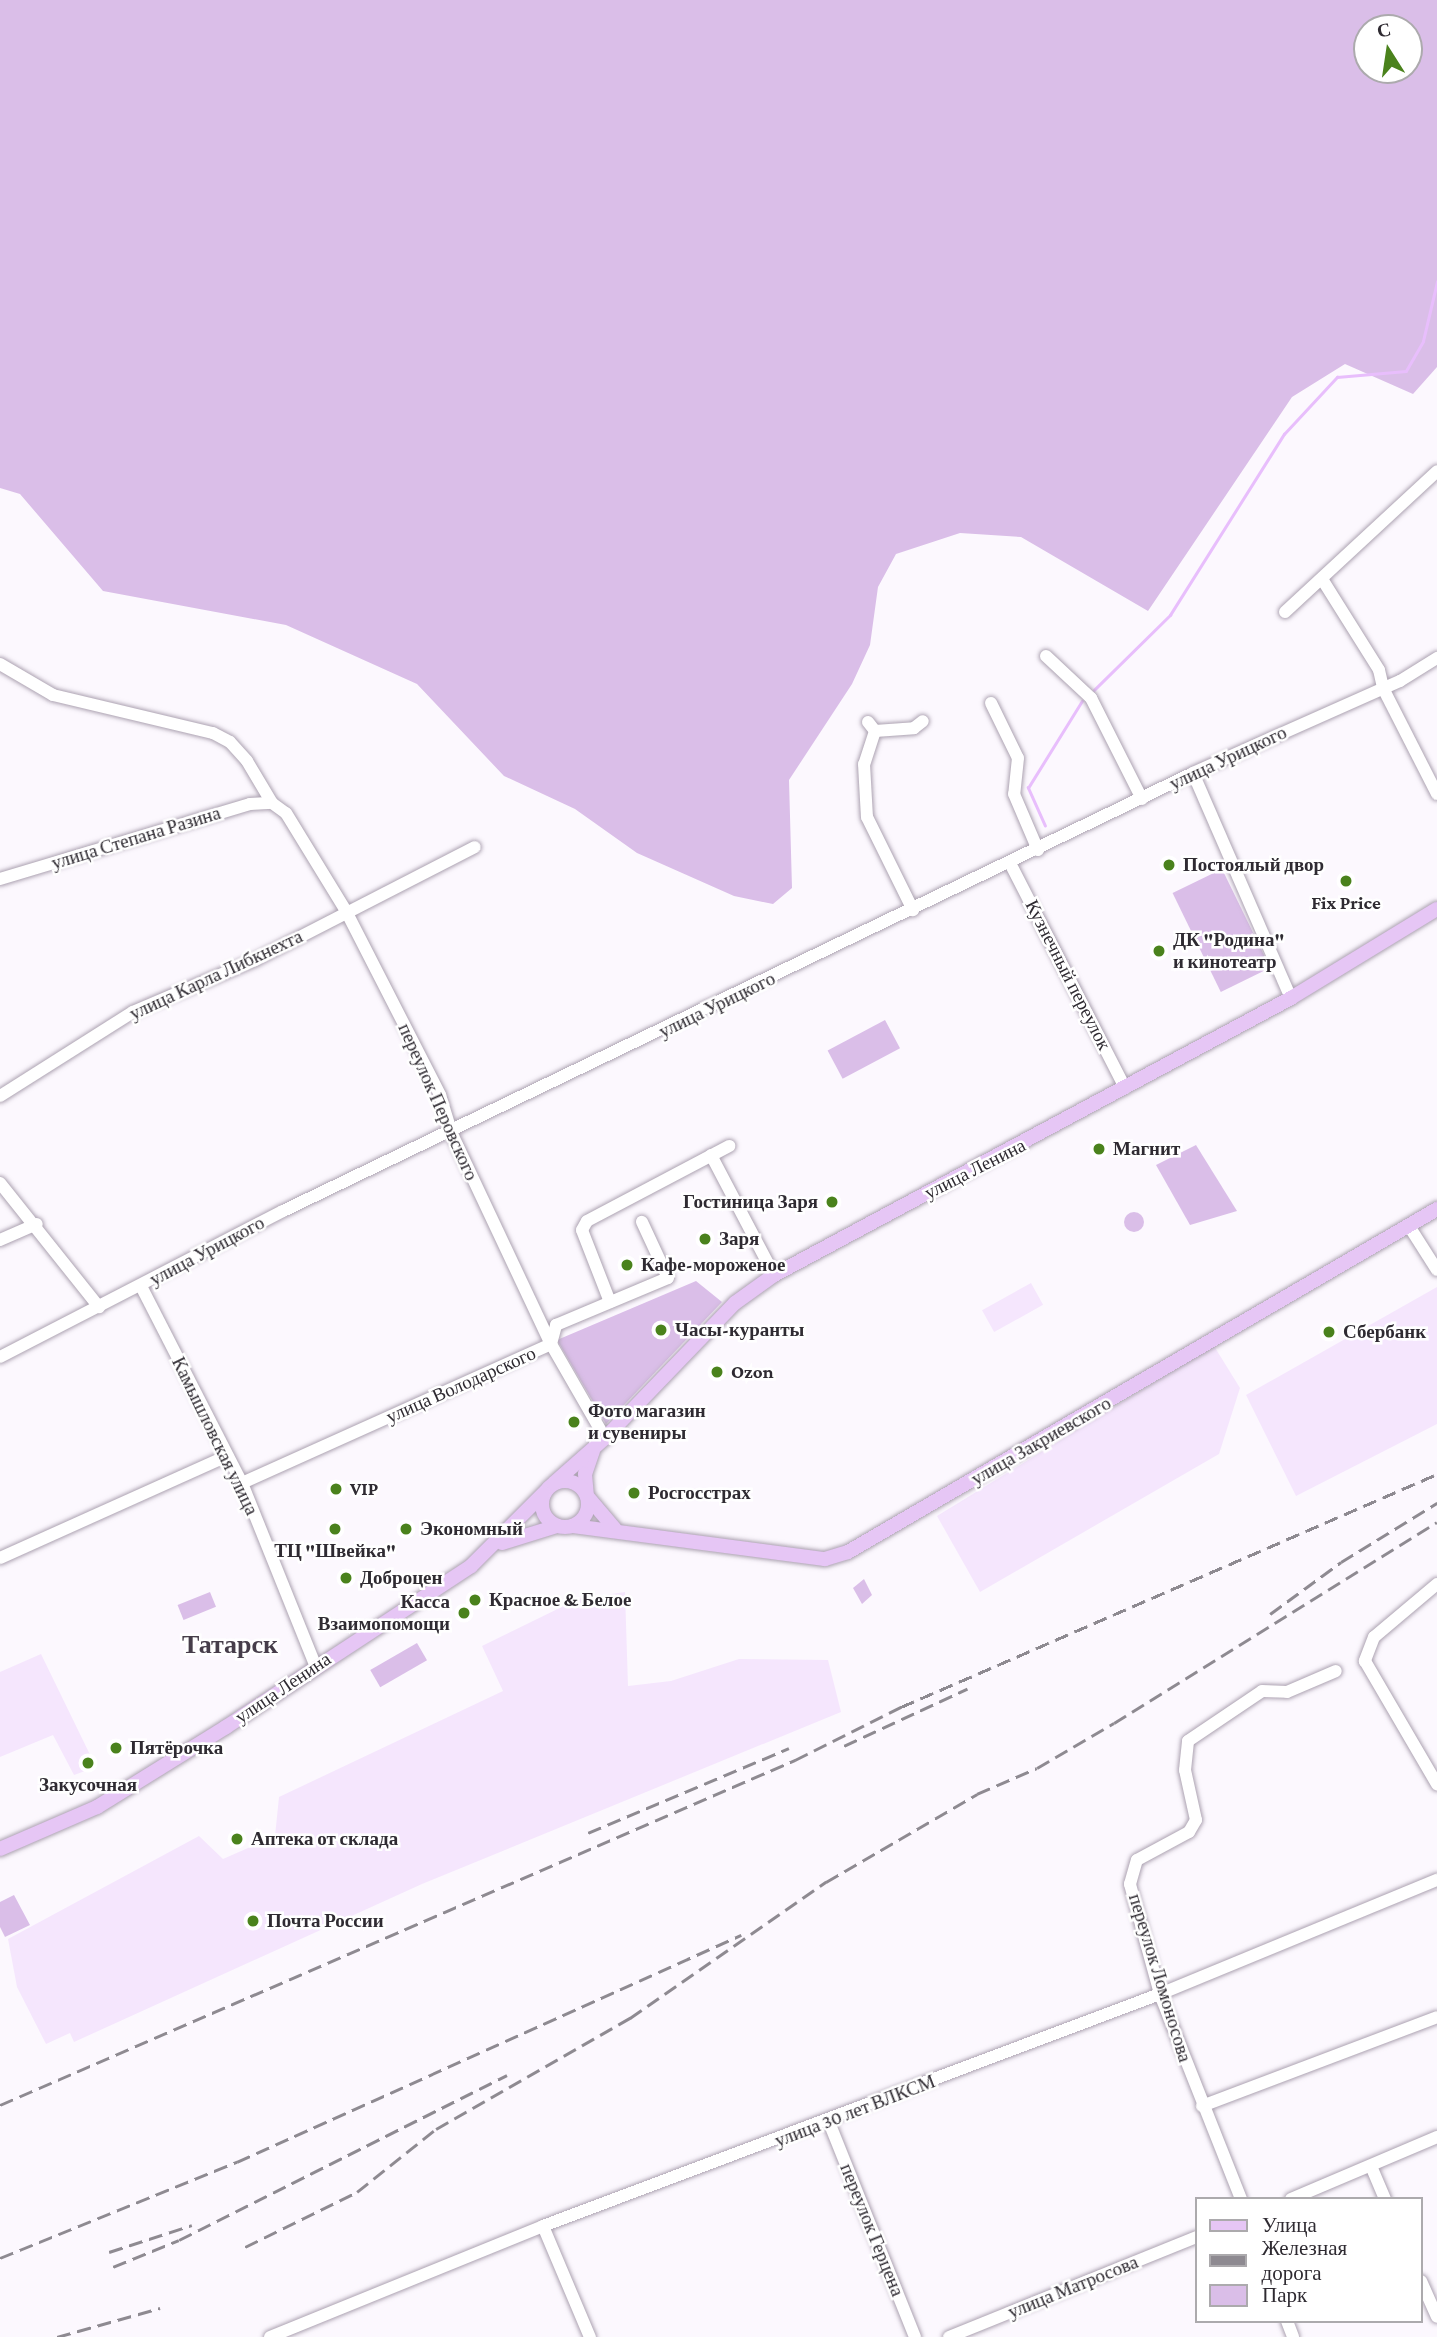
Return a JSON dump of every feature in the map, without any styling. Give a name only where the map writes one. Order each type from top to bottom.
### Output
[{"type":"main road","name":"улица Ленина","points":[[0,1849],[97,1807],[316,1667],[495,1546],[549,1488],[605,1438],[734,1303],[774,1275],[1291,998],[1437,909]]},
{"type":"main road","name":"улица Закриевского","points":[[573,1526],[615,1529],[825,1559],[848,1552],[1437,1209]]},
{"type":"main road","points":[[495,1546],[518,1535],[557,1526],[573,1526],[587,1510],[588,1463],[605,1438]]},
{"type":"main road","points":[[557,1526],[541,1509],[549,1488],[576,1484],[615,1529]]},
{"type":"street","points":[[1285,612],[1437,471]]},
{"type":"street","points":[[1322,579],[1379,670],[1383,688],[1437,794]]},
{"type":"street","points":[[1046,656],[1091,698],[1142,799]]},
{"type":"street","name":"улица Урицкого","points":[[0,1357],[283,1211],[452,1134],[1193,774],[1383,688],[1437,658]]},
{"type":"street","name":"переулок Перовского","points":[[0,664],[53,695],[185,725],[230,742],[272,803],[286,813],[346,911],[440,1095],[452,1134],[551,1344],[605,1438]]},
{"type":"street","points":[[991,703],[1018,758],[1014,794],[1038,850]]},
{"type":"street","points":[[913,910],[867,817],[863,764],[872,726],[914,728],[923,722]]},
{"type":"street","points":[[1193,774],[1291,998]]},
{"type":"street","name":"улица Степана Разина","points":[[0,879],[250,804],[272,803]]},
{"type":"street","name":"улица Карла Либкнехта","points":[[0,1097],[133,1012],[255,960],[475,847]]},
{"type":"street","name":"Кузнечный переулок","points":[[1010,863],[1125,1088]]},
{"type":"street","points":[[610,1302],[582,1230],[586,1221],[729,1146]]},
{"type":"street","points":[[711,1155],[774,1275]]},
{"type":"street","points":[[0,1183],[37,1224],[99,1307]]},
{"type":"street","name":"улица Володарского","points":[[242,1483],[551,1344],[556,1325],[668,1278],[642,1222]]},
{"type":"street","points":[[0,1240],[37,1224]]},
{"type":"street","points":[[1409,1226],[1437,1270]]},
{"type":"street","name":"Камышловская улица","points":[[141,1286],[242,1483],[316,1667]]},
{"type":"street","points":[[0,1558],[227,1456]]},
{"type":"street","points":[[1437,1584],[1374,1637],[1364,1661],[1437,1784]]},
{"type":"street","name":"переулок Ломоносова","points":[[1240,2197],[1160,1994],[1130,1884],[1137,1860],[1189,1832],[1196,1820],[1185,1770],[1188,1741],[1262,1691],[1287,1692],[1336,1671]]},
{"type":"street","name":"улица 30 лет ВЛКСМ","points":[[270,2337],[543,2226],[829,2122],[1160,1994],[1437,1880]]},
{"type":"street","points":[[1202,2106],[1437,2017]]},
{"type":"street","name":"переулок Герцена","points":[[829,2122],[915,2337]]},
{"type":"street","points":[[1296,2197],[1437,2137]]},
{"type":"street","points":[[1371,2166],[1384,2197]]},
{"type":"street","points":[[543,2226],[590,2337]]},
{"type":"street","name":"улица Матросова","points":[[949,2337],[1196,2237]]},
{"type":"street","points":[[1423,2286],[1437,2317]]},
{"type":"shaded area","points":[[1031,1283],[1043,1305],[994,1332],[982,1310]]},
{"type":"shaded area","points":[[1437,1287],[1437,1424],[1296,1496],[1246,1395]]},
{"type":"shaded area","points":[[1214,1346],[1240,1388],[1219,1454],[980,1592],[937,1516]]},
{"type":"shaded area","points":[[625,1592],[628,1686],[671,1681],[739,1659],[828,1660],[841,1712],[422,1884],[74,2042],[70,2033],[46,2044],[17,1987],[8,1939],[199,1836],[223,1859],[275,1836],[279,1797],[503,1691],[482,1646],[578,1599]]},
{"type":"shaded area","points":[[41,1654],[96,1767],[74,1775],[53,1735],[0,1757],[0,1672]]},
{"type":"green space","points":[[0,0],[1437,0],[1437,367],[1413,394],[1345,364],[1292,397],[1148,611],[1021,537],[960,533],[896,554],[878,587],[870,645],[852,684],[789,780],[792,888],[773,904],[734,896],[637,853],[575,809],[504,776],[417,684],[286,625],[103,591],[20,494],[0,488]]},
{"type":"green space","points":[[1222,869],[1270,968],[1221,992],[1173,893]]},
{"type":"green space","points":[[885,1020],[900,1048],[843,1079],[828,1051]]},
{"type":"green space","points":[[1196,1145],[1237,1211],[1190,1225],[1156,1165]]},
{"type":"green space","points":[[1134,1212],[1141,1215],[1144,1222],[1141,1229],[1134,1232],[1127,1229],[1124,1222],[1127,1215]]},
{"type":"green space","points":[[696,1281],[722,1302],[606,1424],[557,1340]]},
{"type":"green space","points":[[864,1579],[872,1595],[862,1604],[853,1588]]},
{"type":"green space","points":[[210,1592],[216,1607],[184,1620],[178,1605]]},
{"type":"green space","points":[[417,1643],[427,1660],[380,1687],[370,1670]]},
{"type":"green space","points":[[14,1895],[30,1925],[5,1937],[0,1927],[0,1902]]},
{"type":"waterway","points":[[1094,690],[1170,615],[1284,434],[1337,377],[1406,371],[1423,341],[1437,282]]},
{"type":"waterway","points":[[1045,826],[1028,788],[1082,701]]},
{"type":"railway","points":[[0,2105],[795,1760],[901,1707],[1437,1474]]},
{"type":"railway","points":[[1270,1614],[1341,1562],[1437,1503]]},
{"type":"railway","points":[[245,2247],[357,2192],[436,2129],[630,2018],[826,1882],[977,1794],[1037,1768],[1114,1723],[1437,1522]]},
{"type":"railway","points":[[844,1746],[967,1689]]},
{"type":"railway","points":[[588,1833],[789,1748]]},
{"type":"railway","points":[[0,2258],[237,2162],[741,1935]]},
{"type":"railway","points":[[113,2267],[179,2240],[507,2075]]},
{"type":"railway","points":[[109,2252],[192,2225]]},
{"type":"railway","points":[[57,2337],[160,2308]]},
{"type":"place","name":"Постоялый двор","points":[[1169,865]]},
{"type":"place","name":"Fix Price","points":[[1346,881]]},
{"type":"place","name":"ДК \"Родина\" и кинотеатр","points":[[1159,951]]},
{"type":"place","name":"Магнит","points":[[1099,1149]]},
{"type":"place","name":"Гостиница Заря","points":[[832,1202]]},
{"type":"place","name":"Заря","points":[[705,1239]]},
{"type":"place","name":"Кафе-мороженое","points":[[627,1265]]},
{"type":"place","name":"Часы-куранты","points":[[661,1330]]},
{"type":"place","name":"Сбербанк","points":[[1329,1332]]},
{"type":"place","name":"Ozon","points":[[717,1372]]},
{"type":"place","name":"Фото магазин и сувениры","points":[[574,1422]]},
{"type":"place","name":"VIP","points":[[336,1489]]},
{"type":"place","name":"Росгосстрах","points":[[634,1493]]},
{"type":"place","name":"ТЦ \"Швейка\"","points":[[335,1529]]},
{"type":"place","name":"Экономный","points":[[406,1529]]},
{"type":"place","name":"Доброцен","points":[[346,1578]]},
{"type":"place","name":"Красное & Белое","points":[[475,1600]]},
{"type":"place","name":"Касса Взаимопомощи","points":[[464,1613]]},
{"type":"place","name":"Пятёрочка","points":[[116,1748]]},
{"type":"place","name":"Закусочная","points":[[88,1763]]},
{"type":"place","name":"Аптека от склада","points":[[237,1839]]},
{"type":"place","name":"Почта России","points":[[253,1921]]},
{"type":"district","name":"Татарск","points":[[230,1645]]}]
